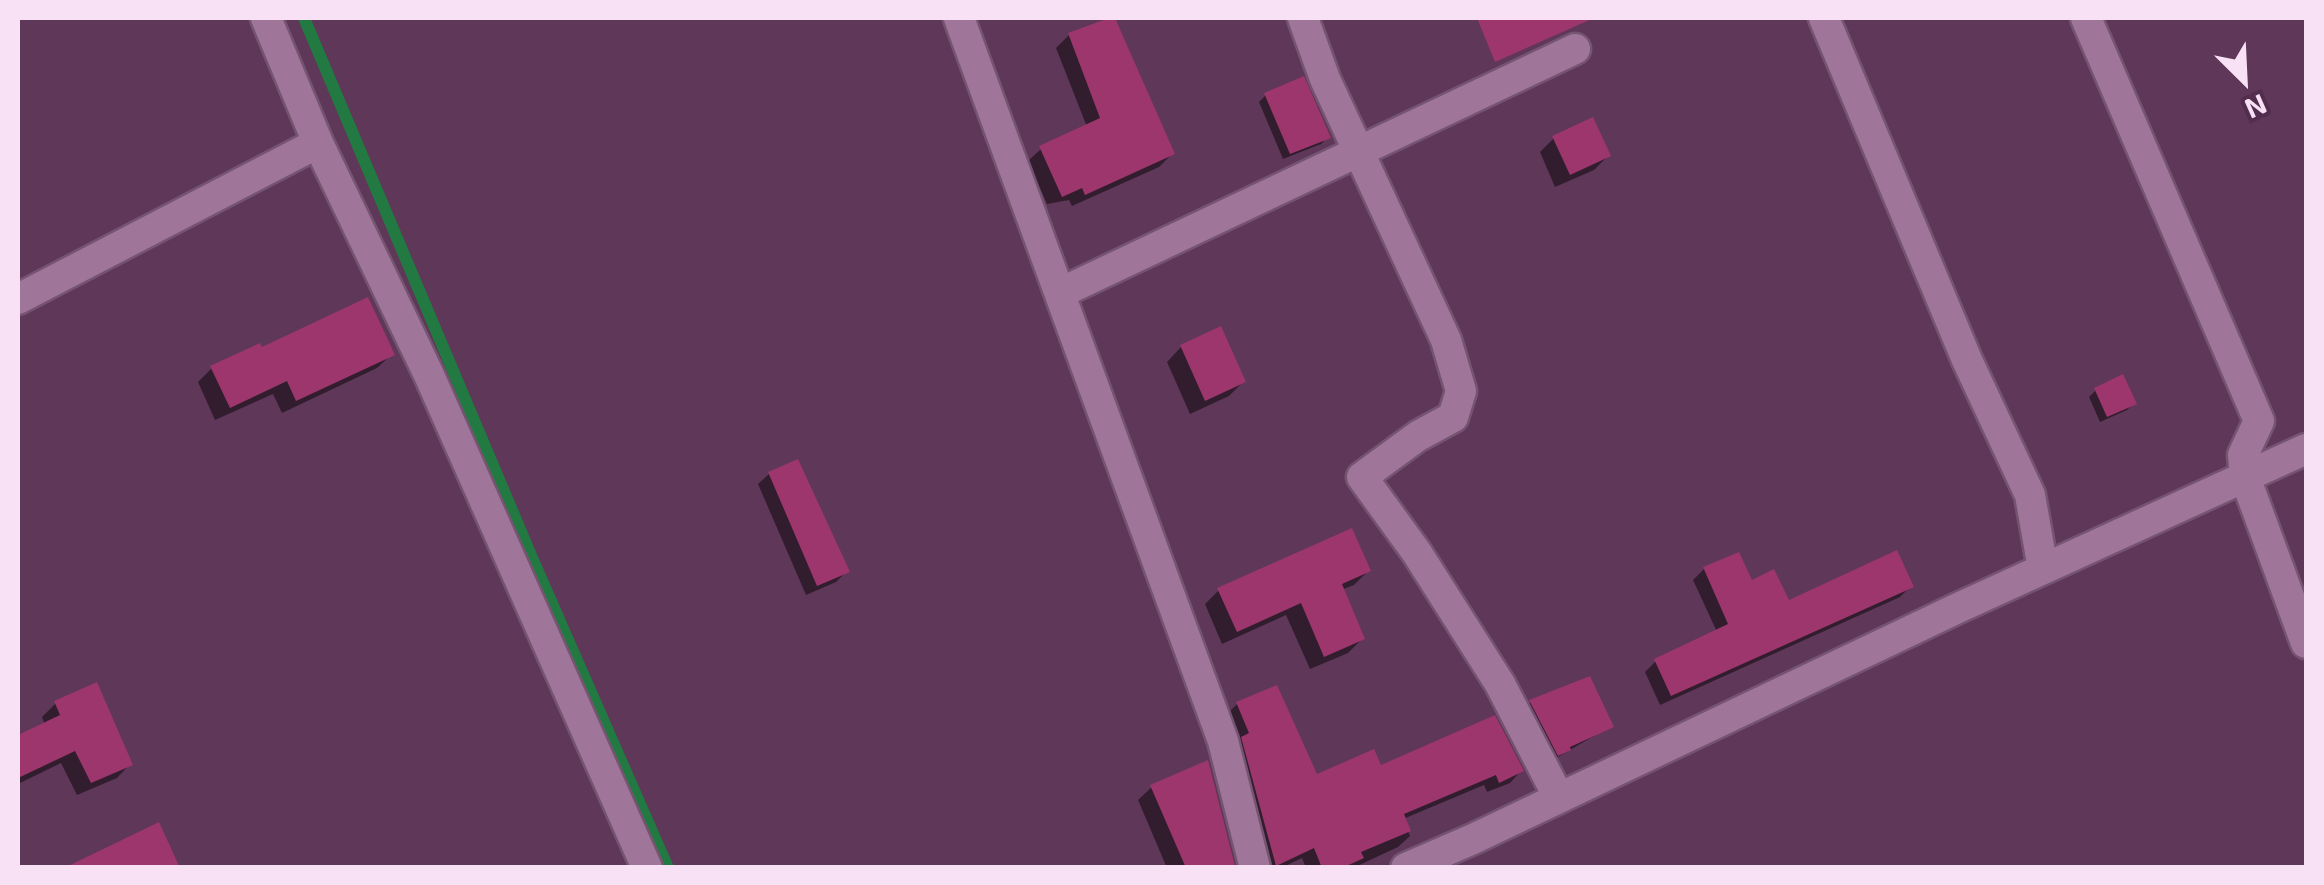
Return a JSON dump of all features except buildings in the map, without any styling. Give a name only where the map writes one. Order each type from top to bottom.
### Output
[{"type":"street","points":[[266,18],[318,144],[430,375],[647,868]]},
{"type":"street","points":[[959,18],[1223,741],[1254,868]]},
{"type":"street","points":[[1303,18],[1324,80],[1446,340],[1461,390],[1454,417],[1418,436],[1362,477],[1418,553],[1500,684],[1559,798]]},
{"type":"street","points":[[1824,18],[1967,360],[2030,495],[2043,569]]},
{"type":"street","points":[[2086,18],[2259,421],[2243,455],[2244,477],[2306,643]]},
{"type":"street","points":[[1060,293],[1575,49]]},
{"type":"street","points":[[18,298],[318,144]]},
{"type":"street","points":[[1406,868],[2306,449]]},
{"type":"waterway","points":[[304,18],[668,868]]}]
